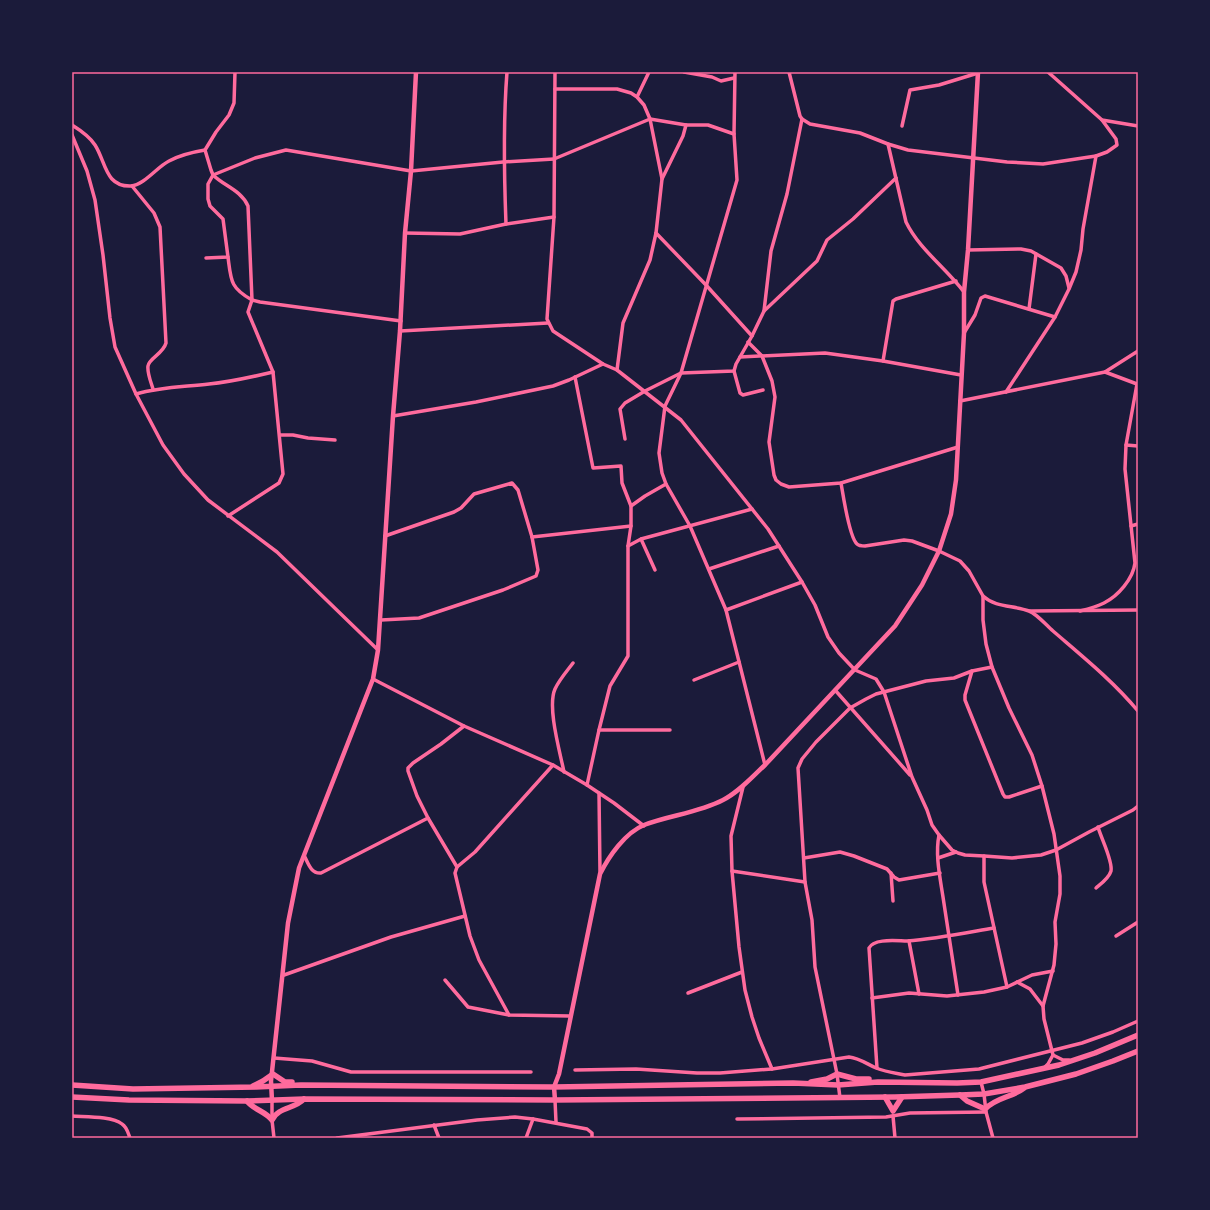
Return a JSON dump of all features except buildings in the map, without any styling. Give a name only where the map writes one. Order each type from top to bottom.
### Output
[{"type":"main road","points":[[793,1083],[838,1085],[878,1082],[981,1082],[1036,1071],[1076,1060],[1138,1035]]},
{"type":"main road","points":[[72,1097],[128,1100],[272,1101],[840,1098],[984,1094],[1025,1087],[1076,1074],[1138,1051]]},
{"type":"main road","points":[[243,1086],[255,1085],[273,1074],[285,1082],[294,1082],[301,1085]]},
{"type":"main road","points":[[72,1085],[133,1089],[301,1085],[554,1087],[809,1083],[827,1079],[837,1074],[856,1079],[873,1079],[878,1082]]},
{"type":"main road","points":[[960,1095],[967,1101],[986,1110],[996,1100],[1016,1094],[1025,1087]]},
{"type":"main road","points":[[885,1097],[893,1113]]},
{"type":"main road","points":[[893,1113],[902,1097]]},
{"type":"main road","points":[[247,1101],[251,1106],[265,1113],[272,1120],[278,1112],[299,1105],[304,1100]]},
{"type":"street","points":[[72,125],[80,130],[95,144],[112,180],[117,184],[132,186],[150,176],[170,160],[204,150],[229,115],[234,103],[235,72]]},
{"type":"street","points":[[274,1138],[271,1086],[284,975],[288,924],[299,868],[373,679],[378,650],[400,331],[405,234],[411,171],[416,72]]},
{"type":"street","points":[[506,224],[503,162],[504,110],[507,72]]},
{"type":"street","points":[[555,72],[554,218],[547,319],[548,323],[553,330],[603,364],[617,370],[681,420],[752,509],[779,546],[802,582],[815,605],[828,637],[855,670],[875,678],[884,692],[912,777],[932,825],[939,835],[956,852],[966,855],[1026,857],[1041,855],[1056,850],[1138,806]]},
{"type":"street","points":[[637,97],[649,72]]},
{"type":"street","points":[[684,72],[712,77],[722,81],[734,78]]},
{"type":"street","points":[[735,72],[734,134],[737,180],[681,373],[665,406],[659,453],[662,473],[666,484],[690,526],[726,610],[765,765]]},
{"type":"street","points":[[763,390],[743,395],[740,393],[734,371],[764,311],[771,251],[787,194],[802,119],[789,72]]},
{"type":"street","points":[[802,119],[810,124],[860,133],[908,150],[1007,162],[1043,164],[1096,156],[1107,152],[1117,145],[1116,139],[1102,120],[1048,72]]},
{"type":"street","points":[[600,874],[612,853],[620,844],[644,826],[694,812],[715,804],[724,800],[743,786],[765,765],[895,626],[922,585],[939,551],[951,514],[956,480],[964,333],[964,292],[968,250],[978,73],[939,85],[910,90],[902,126]]},
{"type":"street","points":[[555,89],[617,89],[631,93],[644,105],[650,120],[662,179],[656,233],[650,260],[623,323],[617,370]]},
{"type":"street","points":[[400,321],[260,302],[252,300],[242,294],[234,287],[231,279],[223,219],[210,206],[208,199],[208,184],[213,175],[255,158],[286,150],[411,171],[503,162],[554,159],[650,120],[686,125],[708,125],[734,134]]},
{"type":"street","points":[[1102,120],[1138,126]]},
{"type":"street","points":[[662,179],[683,136],[686,125]]},
{"type":"street","points":[[72,135],[87,171],[95,200],[115,347],[136,394],[163,445],[184,474],[208,500],[277,552],[378,650]]},
{"type":"street","points":[[888,144],[906,222],[910,232],[956,281],[964,292]]},
{"type":"street","points":[[204,150],[213,175],[239,193],[248,206],[252,300],[248,312],[273,372],[283,474],[279,483],[228,516]]},
{"type":"street","points":[[1006,392],[1055,317],[1076,272],[1096,156]]},
{"type":"street","points":[[764,311],[817,261],[826,240],[853,219],[896,178]]},
{"type":"street","points":[[132,186],[154,213],[160,227],[166,344],[164,350],[151,361],[148,366],[148,372],[153,389]]},
{"type":"street","points":[[405,234],[460,234],[506,224],[554,218]]},
{"type":"street","points":[[656,233],[752,336]]},
{"type":"street","points":[[968,250],[1021,249],[1036,254],[1061,268],[1066,276],[1069,289]]},
{"type":"street","points":[[1029,309],[1036,254]]},
{"type":"street","points":[[206,258],[228,257]]},
{"type":"street","points":[[883,361],[893,301],[956,281]]},
{"type":"street","points":[[964,333],[972,322],[983,296],[1055,317]]},
{"type":"street","points":[[400,331],[548,323]]},
{"type":"street","points":[[748,342],[762,356],[772,380],[775,397],[769,442],[774,475],[776,480],[789,487],[841,483],[958,447]]},
{"type":"street","points":[[960,401],[1106,372],[1138,350]]},
{"type":"street","points":[[740,357],[825,353],[883,361],[961,375]]},
{"type":"street","points":[[393,416],[476,402],[553,386],[603,364]]},
{"type":"street","points":[[625,440],[620,409],[625,403],[681,373],[734,371]]},
{"type":"street","points":[[136,394],[153,389],[211,384],[273,372]]},
{"type":"street","points":[[1080,611],[1105,602],[1128,582],[1135,568],[1125,469],[1126,445],[1138,384],[1106,372]]},
{"type":"street","points":[[575,377],[591,450],[593,468],[621,466],[622,483],[631,506],[631,526],[628,546],[628,656],[610,686],[587,785]]},
{"type":"street","points":[[280,435],[335,440]]},
{"type":"street","points":[[1126,445],[1138,446]]},
{"type":"street","points":[[380,620],[419,618],[503,590],[536,576],[538,570],[532,538],[518,490],[514,484],[510,483],[474,494],[461,508],[454,512],[386,536]]},
{"type":"street","points":[[841,483],[849,524],[853,538],[857,544],[865,546],[904,540],[912,541],[939,551],[960,561],[969,571],[983,596],[992,603],[1030,611],[1138,610]]},
{"type":"street","points":[[631,506],[666,484]]},
{"type":"street","points":[[628,546],[641,539],[752,509]]},
{"type":"street","points":[[1131,526],[1138,524]]},
{"type":"street","points":[[532,538],[631,526]]},
{"type":"street","points":[[641,539],[655,570]]},
{"type":"street","points":[[709,569],[779,546]]},
{"type":"street","points":[[726,610],[802,582]]},
{"type":"street","points":[[983,596],[982,620],[992,667],[1009,708],[1032,755],[1051,817],[1060,876],[1060,894],[1055,922],[1055,959],[1043,1006],[1044,1020],[1053,1053],[1063,1060],[1076,1060]]},
{"type":"street","points":[[1030,611],[1107,678],[1138,711]]},
{"type":"street","points":[[694,680],[739,662]]},
{"type":"street","points":[[564,772],[554,724],[553,701],[555,689],[573,663]]},
{"type":"street","points":[[840,1098],[837,1074],[815,967],[812,920],[805,882],[798,768],[799,764],[816,742],[850,708],[866,699],[884,692],[934,680],[954,678],[972,671],[992,667]]},
{"type":"street","points":[[972,671],[965,700],[1003,794],[1005,797],[1009,797],[1042,786]]},
{"type":"street","points":[[373,679],[464,726],[553,766],[587,785],[644,826]]},
{"type":"street","points":[[835,690],[912,777]]},
{"type":"street","points":[[457,867],[428,818],[417,796],[408,768],[412,763],[441,744],[464,726]]},
{"type":"street","points":[[599,730],[670,730]]},
{"type":"street","points":[[509,1015],[479,960],[470,936],[455,873],[457,867],[475,852],[553,766]]},
{"type":"street","points":[[743,786],[731,836],[732,871],[742,972],[755,1027],[772,1069]]},
{"type":"street","points":[[556,1122],[554,1087],[559,1074],[600,874],[599,793]]},
{"type":"street","points":[[304,855],[313,871],[317,874],[321,873],[428,818]]},
{"type":"street","points":[[1096,888],[1105,881],[1109,875],[1111,867],[1098,828]]},
{"type":"street","points":[[939,835],[937,843],[938,858],[948,936],[958,995]]},
{"type":"street","points":[[804,858],[840,852],[883,867],[899,880],[940,873]]},
{"type":"street","points":[[938,858],[956,852]]},
{"type":"street","points":[[984,856],[984,882],[1008,987]]},
{"type":"street","points":[[732,871],[805,882]]},
{"type":"street","points":[[890,872],[893,901]]},
{"type":"street","points":[[284,975],[356,951],[391,937],[466,916]]},
{"type":"street","points":[[1116,936],[1138,922]]},
{"type":"street","points":[[877,1068],[870,945],[877,942],[909,941],[994,928]]},
{"type":"street","points":[[909,941],[919,994]]},
{"type":"street","points":[[872,998],[909,993],[936,996],[958,995],[1008,987],[1032,975],[1053,971]]},
{"type":"street","points":[[688,993],[742,972]]},
{"type":"street","points":[[445,980],[468,1007],[509,1015],[570,1016]]},
{"type":"street","points":[[1017,982],[1030,989],[1043,1006]]},
{"type":"street","points":[[575,1070],[636,1069],[705,1073],[772,1069],[834,1059],[855,1058],[877,1068],[895,1073],[905,1074],[972,1070],[1053,1053],[1113,1032],[1138,1021]]},
{"type":"street","points":[[1036,1071],[1046,1066],[1053,1053]]},
{"type":"street","points":[[274,1058],[312,1061],[351,1072],[531,1072]]},
{"type":"street","points":[[981,1082],[993,1138]]},
{"type":"street","points":[[737,1120],[986,1110]]},
{"type":"street","points":[[893,1113],[895,1138]]},
{"type":"street","points":[[72,1116],[106,1118],[123,1124],[128,1131],[130,1138]]},
{"type":"street","points":[[337,1138],[434,1125],[515,1117],[556,1122],[587,1129],[592,1133],[592,1138]]},
{"type":"street","points":[[526,1138],[533,1119]]},
{"type":"street","points":[[434,1125],[439,1138]]}]
